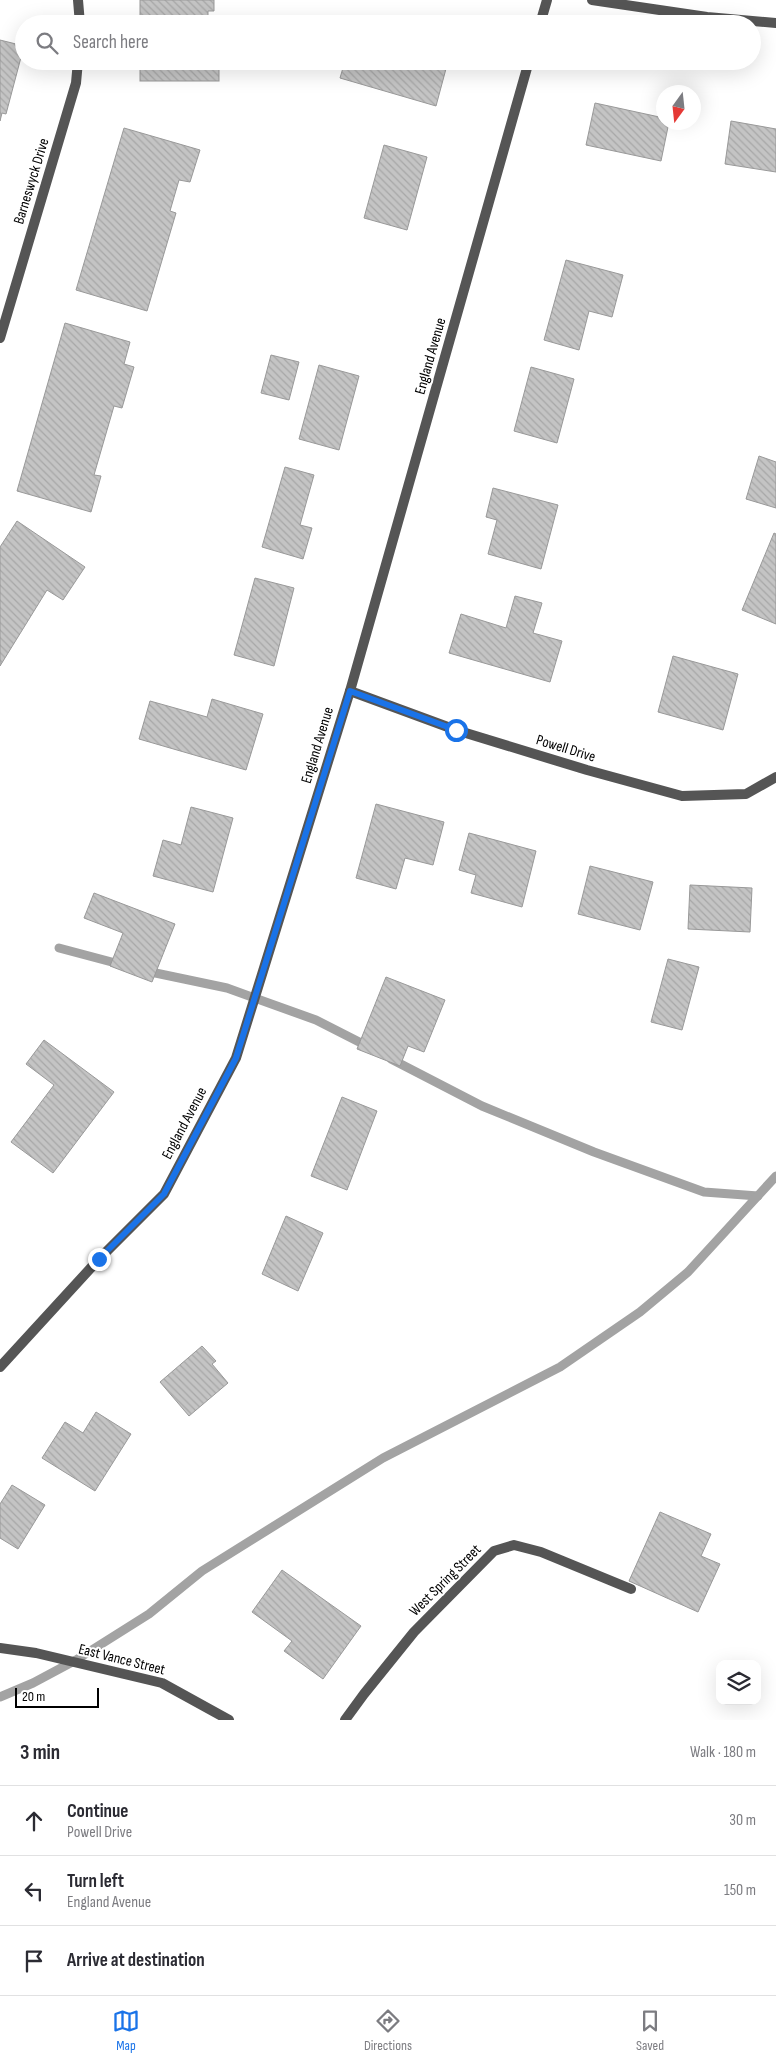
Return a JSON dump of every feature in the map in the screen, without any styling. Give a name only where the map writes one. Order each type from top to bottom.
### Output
[{"type":"street","points":[[78,0],[79,15]]},
{"type":"street","points":[[542,15],[546,0]]},
{"type":"street","points":[[592,0],[693,15]]},
{"type":"street","points":[[761,22],[776,23]]},
{"type":"street","name":"Barneswyck Drive","points":[[0,338],[76,83],[77,70]]},
{"type":"street","name":"England Avenue","points":[[0,1367],[99,1259],[164,1194],[236,1058],[350,691],[526,70]]},
{"type":"street","name":"Powell Drive","points":[[350,691],[456,730],[587,770],[682,796],[746,794],[776,777]]},
{"type":"street","name":"West Spring Street","points":[[346,1720],[364,1694],[414,1632],[494,1551],[514,1545],[541,1552],[631,1589]]},
{"type":"street","name":"East Vance Street","points":[[0,1648],[36,1653],[162,1683],[229,1720]]},
{"type":"building","points":[[140,0],[214,0],[214,11],[208,11],[208,15],[140,15]]},
{"type":"building","points":[[0,40],[15,44],[15,70],[18,70],[6,114],[2,113],[0,121]]},
{"type":"building","points":[[140,70],[219,70],[219,81],[140,81]]},
{"type":"building","points":[[342,70],[446,70],[436,106],[340,78]]},
{"type":"building","points":[[595,103],[656,116],[656,130],[667,130],[661,161],[586,145]]},
{"type":"building","points":[[731,121],[776,129],[776,172],[725,164]]},
{"type":"building","points":[[124,128],[200,150],[190,182],[179,180],[170,211],[176,213],[147,311],[76,290]]},
{"type":"building","points":[[384,145],[427,157],[407,230],[364,218]]},
{"type":"building","points":[[566,260],[623,275],[612,317],[589,311],[579,350],[544,340]]},
{"type":"building","points":[[65,323],[130,342],[124,364],[134,367],[122,408],[114,406],[94,475],[101,476],[91,512],[17,491]]},
{"type":"building","points":[[271,355],[299,362],[289,400],[261,393]]},
{"type":"building","points":[[319,365],[359,376],[339,450],[299,439]]},
{"type":"building","points":[[531,367],[574,379],[557,443],[514,431]]},
{"type":"building","points":[[759,456],[776,462],[776,508],[746,499]]},
{"type":"building","points":[[285,467],[314,475],[300,525],[312,528],[303,559],[262,547]]},
{"type":"building","points":[[493,488],[558,505],[541,569],[488,554],[497,520],[486,517]]},
{"type":"building","points":[[17,521],[85,567],[63,600],[47,590],[0,666],[0,547]]},
{"type":"building","points":[[774,533],[776,534],[776,624],[742,610]]},
{"type":"building","points":[[255,578],[294,588],[274,666],[234,655]]},
{"type":"building","points":[[515,596],[542,603],[533,633],[562,641],[550,682],[449,653],[461,614],[506,628]]},
{"type":"building","points":[[673,656],[738,674],[723,730],[658,712]]},
{"type":"building","points":[[212,699],[263,714],[246,770],[139,739],[150,701],[207,717]]},
{"type":"building","points":[[376,804],[444,822],[433,865],[405,858],[396,889],[356,878]]},
{"type":"building","points":[[191,807],[233,818],[213,892],[153,876],[163,840],[181,845]]},
{"type":"building","points":[[469,833],[536,851],[522,907],[471,893],[476,875],[459,870]]},
{"type":"building","points":[[590,866],[653,882],[640,930],[578,914]]},
{"type":"building","points":[[690,885],[752,888],[750,932],[688,929]]},
{"type":"building","points":[[94,893],[175,924],[152,982],[110,966],[123,933],[84,918]]},
{"type":"building","points":[[668,959],[699,967],[682,1030],[651,1022]]},
{"type":"building","points":[[386,977],[445,1000],[424,1052],[408,1046],[400,1066],[357,1049]]},
{"type":"building","points":[[44,1040],[114,1092],[53,1173],[11,1142],[54,1085],[26,1064]]},
{"type":"building","points":[[342,1097],[377,1111],[347,1190],[311,1176]]},
{"type":"building","points":[[286,1216],[323,1233],[298,1291],[262,1274]]},
{"type":"building","points":[[202,1346],[216,1361],[212,1364],[228,1383],[189,1416],[160,1382]]},
{"type":"building","points":[[96,1412],[131,1434],[95,1491],[42,1458],[65,1422],[83,1433]]},
{"type":"building","points":[[12,1485],[45,1505],[18,1549],[0,1538],[0,1504]]},
{"type":"building","points":[[660,1512],[711,1534],[701,1556],[720,1564],[698,1612],[629,1581]]},
{"type":"building","points":[[282,1570],[361,1626],[323,1679],[284,1651],[292,1641],[252,1612]]},
{"type":"waterway","points":[[59,948],[123,965]]},
{"type":"waterway","points":[[146,971],[227,988],[316,1020],[369,1047]]},
{"type":"waterway","points":[[391,1059],[482,1106],[594,1152],[704,1192],[758,1196]]},
{"type":"waterway","points":[[0,1697],[33,1683],[76,1660],[149,1614],[202,1571],[383,1458],[560,1367],[640,1312],[688,1272],[776,1176]]},
{"type":"route","points":[[99,1259],[164,1194],[236,1058],[350,691],[456,730]]}]
